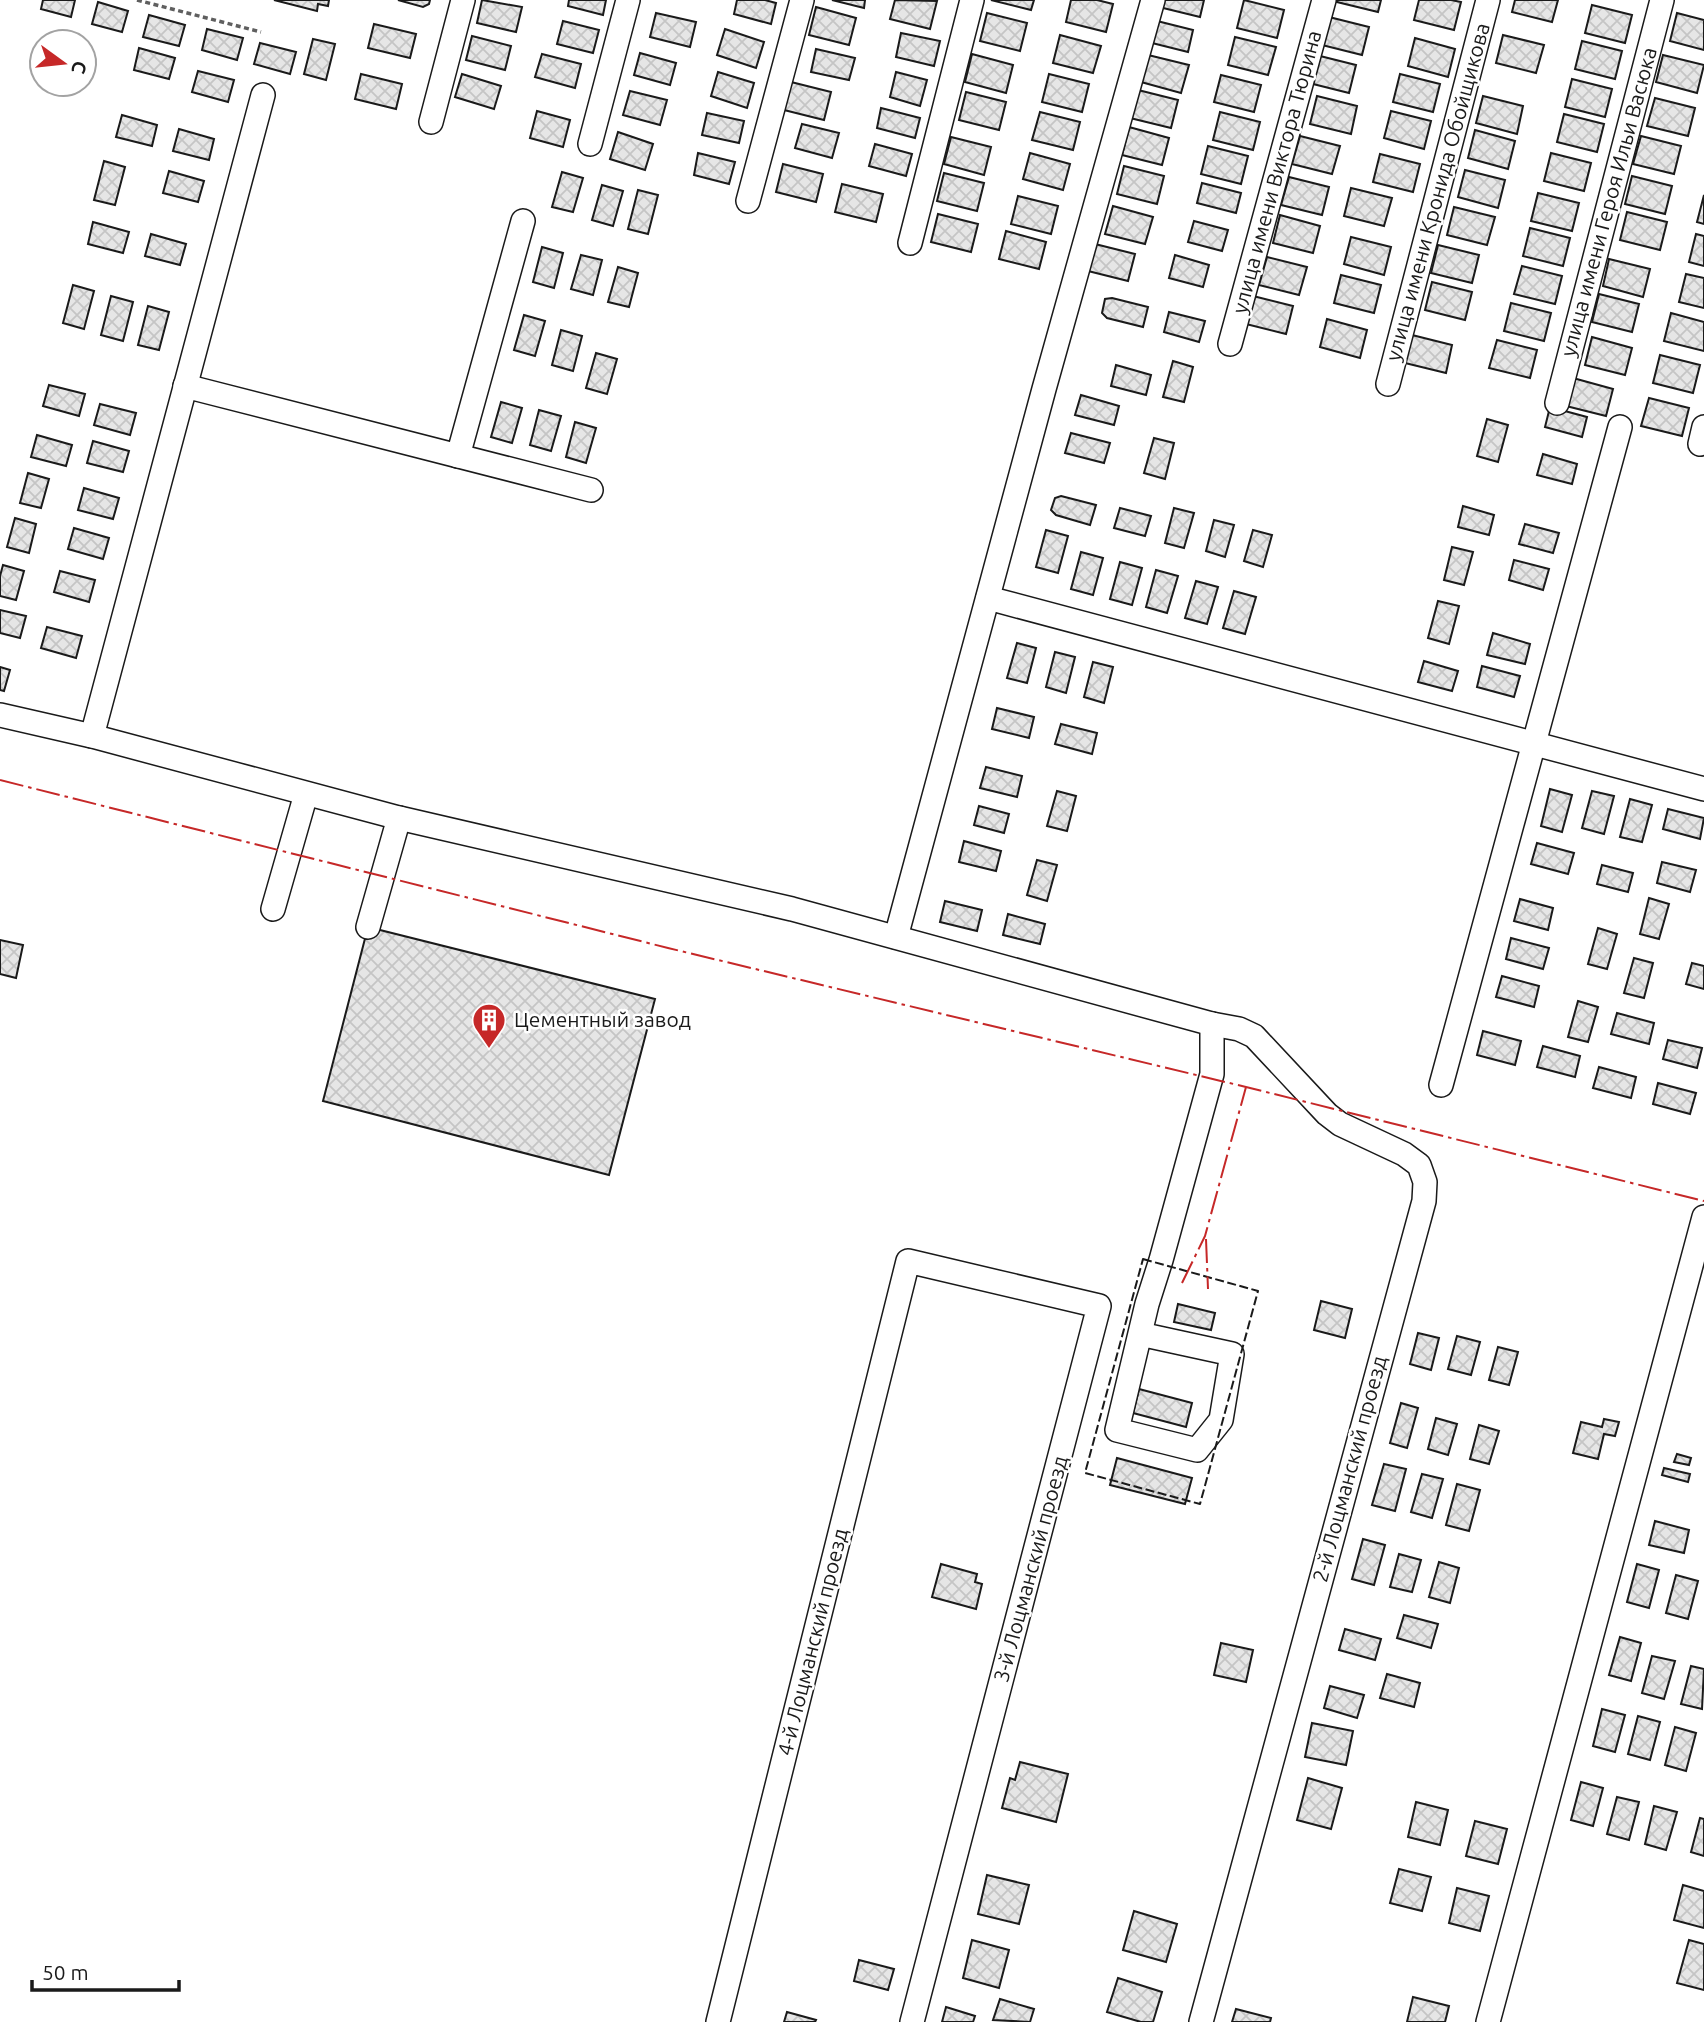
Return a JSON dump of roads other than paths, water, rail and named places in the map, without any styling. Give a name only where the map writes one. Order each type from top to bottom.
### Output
[{"type":"street","points":[[431,122],[463,0]]},
{"type":"street","points":[[590,144],[628,0]]},
{"type":"street","points":[[748,201],[802,0]]},
{"type":"street","points":[[910,243],[972,0]]},
{"type":"street","points":[[896,937],[1153,0]]},
{"type":"street","name":"улица имени Виктора Тюрина","points":[[1230,344],[1324,0]]},
{"type":"street","name":"улица имени Кронида Обойщикова","points":[[1388,384],[1488,0]]},
{"type":"street","name":"улица имени Героя Ильи Васюка","points":[[1557,403],[1662,0]]},
{"type":"street","points":[[92,736],[264,95]]},
{"type":"street","points":[[458,456],[523,221]]},
{"type":"street","points":[[186,386],[590,490]]},
{"type":"street","points":[[1441,1085],[1620,427]]},
{"type":"street","points":[[988,598],[1704,789]]},
{"type":"street","points":[[0,715],[92,736],[399,818],[792,908],[1212,1024],[1212,1074],[1147,1304],[1116,1430],[1197,1450],[1221,1420],[1232,1354],[1140,1334]]},
{"type":"street","points":[[273,909],[306,794]]},
{"type":"street","points":[[368,927],[399,818]]},
{"type":"street","name":"2-й Лоцманский проезд","points":[[1201,2022],[1424,1201],[1426,1182],[1419,1165],[1404,1154],[1359,1133],[1327,1114],[1247,1032],[1212,1024]]},
{"type":"street","points":[[1488,2022],[1704,1217]]},
{"type":"street","name":"4-й Лоцманский проезд","points":[[718,2022],[908,1261]]},
{"type":"street","name":"3-й Лоцманский проезд","points":[[908,1261],[1100,1306],[912,2022]]},
{"type":"place","name":"Цементный завод","points":[[489,1050]]}]
